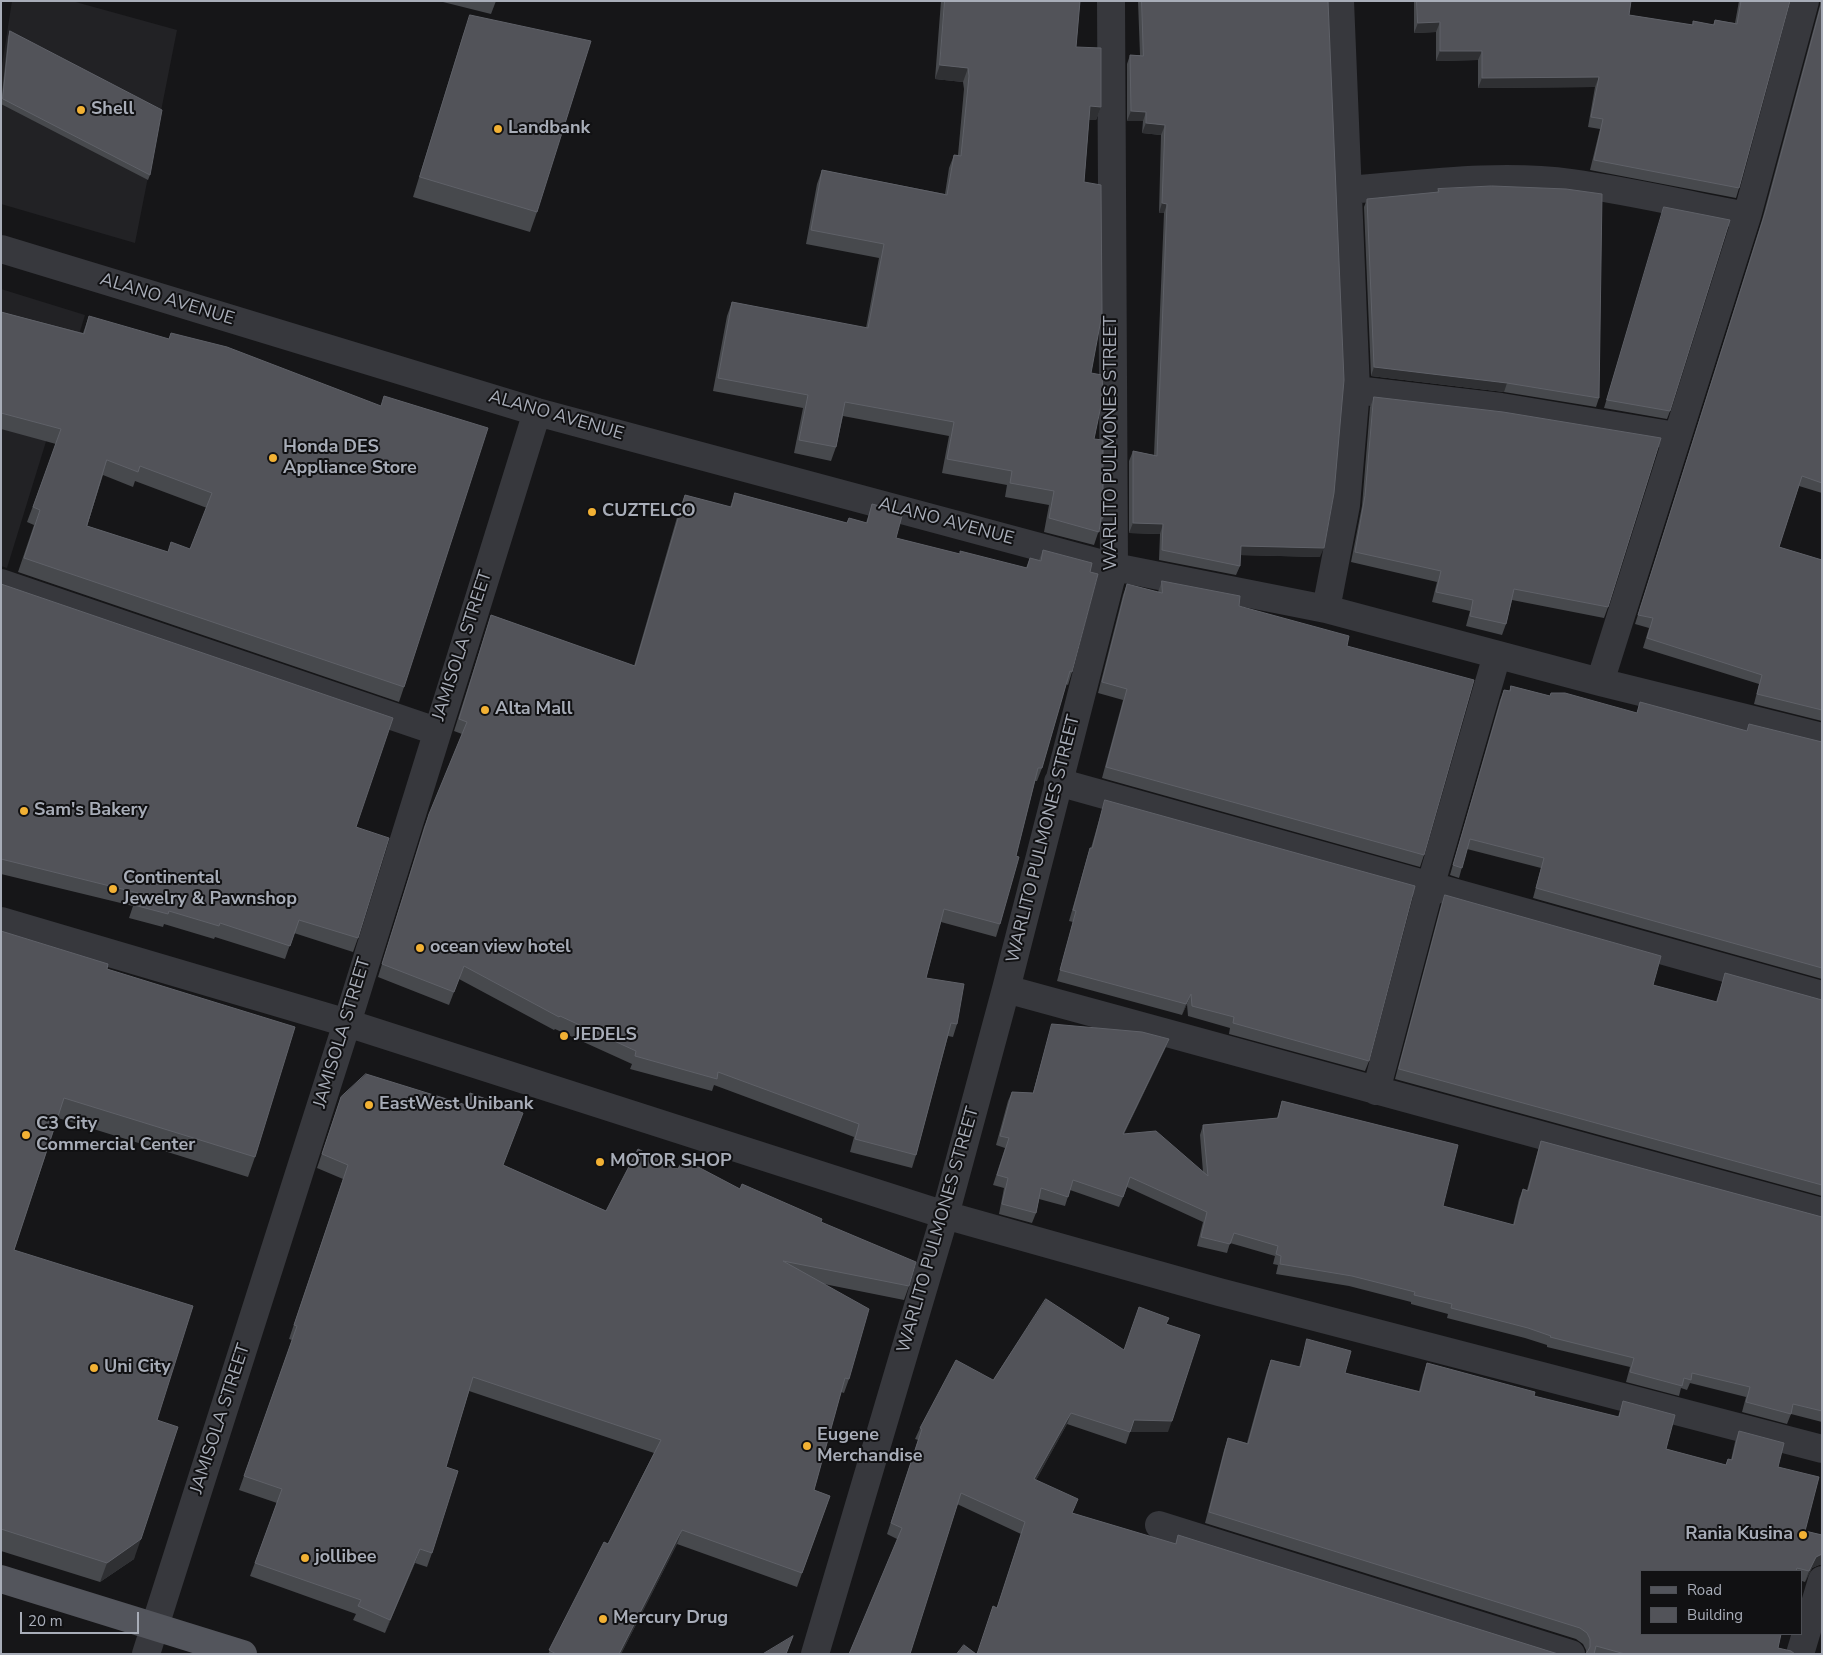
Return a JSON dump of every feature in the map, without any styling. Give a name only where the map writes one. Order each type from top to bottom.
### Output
[{"type":"main road","points":[[1,1579],[243,1654]]},
{"type":"street","name":"WARLITO PULMONES STREET","points":[[815,1654],[945,1216],[1006,989],[1114,567],[1111,1]]},
{"type":"street","points":[[1326,609],[1346,505],[1356,390],[1340,1]]},
{"type":"street","points":[[1600,682],[1676,436],[1747,216],[1806,1],[1822,5]]},
{"type":"street","points":[[1348,190],[1473,180],[1527,180],[1571,183],[1747,216]]},
{"type":"street","name":"ALANO AVENUE","points":[[1,249],[537,412],[1114,567],[1326,609],[1600,682],[1822,737]]},
{"type":"street","points":[[1356,390],[1501,406],[1676,436]]},
{"type":"street","name":"JAMISOLA STREET","points":[[146,1654],[347,1023],[436,731],[537,412]]},
{"type":"street","points":[[1,583],[436,731]]},
{"type":"street","points":[[1376,1091],[1430,887],[1497,655]]},
{"type":"street","points":[[1058,782],[1822,995]]},
{"type":"street","points":[[1,921],[347,1023],[945,1216],[1219,1292],[1822,1449]]},
{"type":"street","points":[[1006,989],[1822,1212]]},
{"type":"street","points":[[1159,1526],[1571,1654]]},
{"type":"street","points":[[1800,1654],[1822,1580]]},
{"type":"shaded area","points":[[12,1],[72,1],[177,30],[135,243],[1,204],[1,72]]},
{"type":"shaded area","points":[[1,289],[85,315],[7,568],[1,566]]},
{"type":"building","points":[[945,1],[1080,1],[1076,47],[1101,48],[1101,107],[1090,106],[1084,182],[1101,185],[1102,314],[1091,373],[1102,375],[1103,396],[1094,439],[1103,440],[1103,518],[1101,518],[1099,532],[1049,518],[1054,491],[1010,483],[1012,471],[947,459],[954,422],[845,402],[836,447],[799,440],[808,395],[718,378],[732,302],[868,328],[884,244],[811,230],[822,170],[947,195],[954,155],[961,156],[969,76],[968,68],[940,65]]},
{"type":"building","points":[[1142,1],[1328,1],[1344,380],[1334,493],[1324,548],[1241,546],[1240,566],[1162,550],[1163,524],[1133,523],[1133,451],[1157,456],[1167,204],[1162,203],[1165,125],[1146,123],[1146,112],[1131,111],[1130,55],[1143,56]]},
{"type":"building","points":[[1417,1],[1631,1],[1629,15],[1693,25],[1693,21],[1714,25],[1715,20],[1737,24],[1741,1],[1790,1],[1739,188],[1594,160],[1603,119],[1591,117],[1599,77],[1482,78],[1482,51],[1440,51],[1440,22],[1418,23]]},
{"type":"building","points":[[1822,2],[1822,483],[1802,476],[1779,547],[1822,560],[1822,710],[1757,694],[1762,675],[1647,638],[1653,618],[1638,615],[1766,210]]},
{"type":"building","name":"Landbank","points":[[470,15],[591,41],[537,212],[420,177]]},
{"type":"building","name":"Shell","points":[[10,31],[162,110],[150,175],[3,99]]},
{"type":"building","points":[[1492,186],[1566,189],[1602,194],[1599,398],[1507,383],[1374,367],[1367,199],[1439,192],[1438,189]]},
{"type":"building","points":[[1664,207],[1730,220],[1670,411],[1607,400]]},
{"type":"building","points":[[1,312],[84,334],[89,316],[169,339],[171,333],[227,347],[381,406],[384,396],[488,428],[404,687],[24,558],[40,510],[33,507],[61,429],[1,413]],"holes":[[[107,460],[138,472],[140,466],[212,493],[190,549],[171,542],[168,552],[87,526]]]},
{"type":"building","points":[[1374,397],[1503,412],[1661,438],[1608,607],[1514,589],[1506,624],[1470,616],[1473,600],[1436,592],[1441,571],[1355,552],[1365,496]]},
{"type":"building","points":[[735,493],[847,523],[849,518],[867,523],[872,504],[903,512],[896,538],[960,554],[960,551],[1027,568],[1030,558],[1041,561],[1043,550],[1092,563],[1090,572],[1098,574],[1072,672],[1070,671],[1042,768],[1038,768],[1016,856],[1019,857],[1000,924],[944,909],[926,978],[964,984],[957,1024],[951,1023],[916,1155],[855,1139],[859,1124],[718,1072],[717,1079],[635,1056],[636,1051],[559,1017],[464,966],[454,992],[382,964],[429,814],[467,722],[459,719],[491,615],[635,666],[685,495],[731,507]]},
{"type":"building","points":[[1162,581],[1240,596],[1239,606],[1349,636],[1347,646],[1474,680],[1424,855],[1106,767],[1127,689],[1102,682],[1127,584],[1162,593]]},
{"type":"building","points":[[1,584],[393,718],[356,827],[389,838],[358,938],[299,920],[290,946],[220,923],[219,926],[169,911],[168,914],[134,905],[138,893],[1,859]]},
{"type":"building","points":[[1511,686],[1550,696],[1551,693],[1565,693],[1637,713],[1640,702],[1747,731],[1749,724],[1822,742],[1822,968],[1536,888],[1544,858],[1470,839],[1462,868],[1453,865],[1504,690],[1510,691]]},
{"type":"building","points":[[1105,800],[1415,886],[1369,1061],[1233,1023],[1234,1017],[1192,1006],[1191,994],[1186,1004],[1060,970],[1076,911],[1073,910]]},
{"type":"building","points":[[1445,895],[1661,956],[1653,985],[1717,1002],[1725,973],[1822,1000],[1822,1185],[1399,1069]]},
{"type":"building","points":[[1,931],[108,964],[107,969],[295,1027],[255,1157],[64,1098],[14,1250],[193,1306],[157,1420],[178,1427],[141,1539],[107,1563],[1,1529]]},
{"type":"building","points":[[1052,1024],[1142,1032],[1169,1039],[1123,1134],[1156,1131],[1208,1176],[1203,1125],[1278,1118],[1282,1101],[1458,1145],[1443,1206],[1514,1225],[1523,1189],[1528,1191],[1541,1141],[1822,1217],[1822,1411],[1793,1404],[1791,1414],[1746,1402],[1750,1387],[1692,1373],[1691,1380],[1684,1378],[1682,1386],[1630,1372],[1634,1358],[1550,1337],[1528,1328],[1451,1308],[1452,1304],[1414,1295],[1415,1292],[1352,1276],[1280,1264],[1281,1256],[1276,1254],[1278,1246],[1234,1233],[1230,1244],[1201,1237],[1207,1212],[1130,1177],[1123,1197],[1073,1180],[1068,1197],[1041,1188],[1036,1213],[1002,1204],[1008,1178],[997,1175],[1009,1138],[1000,1136],[1012,1092],[1033,1093]]},
{"type":"building","points":[[366,1074],[466,1105],[470,1093],[523,1113],[503,1165],[606,1211],[638,1149],[678,1169],[683,1159],[740,1189],[742,1184],[822,1219],[821,1222],[916,1262],[909,1286],[783,1261],[869,1309],[849,1379],[845,1378],[814,1490],[830,1496],[802,1573],[682,1530],[619,1654],[556,1654],[549,1650],[604,1542],[608,1544],[661,1440],[473,1377],[446,1467],[458,1471],[432,1553],[420,1549],[390,1620],[358,1606],[361,1600],[255,1563],[282,1489],[244,1476],[297,1326],[294,1325],[348,1165],[322,1154],[341,1097]]},
{"type":"building","points":[[1046,1299],[1124,1350],[1139,1307],[1169,1318],[1166,1324],[1200,1335],[1172,1421],[1134,1420],[1130,1432],[1071,1413],[1034,1479],[1078,1499],[1072,1513],[1176,1544],[1178,1535],[1558,1654],[977,1654],[993,1606],[997,1608],[1025,1522],[961,1493],[910,1654],[849,1654],[902,1528],[891,1523],[922,1429],[920,1428],[956,1360],[993,1380]]},
{"type":"building","points":[[1307,1339],[1351,1351],[1345,1373],[1420,1392],[1427,1363],[1535,1392],[1534,1396],[1619,1417],[1623,1401],[1675,1415],[1666,1449],[1726,1465],[1728,1459],[1732,1460],[1739,1431],[1784,1443],[1778,1467],[1819,1477],[1805,1531],[1822,1535],[1822,1554],[1816,1557],[1809,1571],[1797,1568],[1796,1570],[1640,1570],[1640,1635],[1781,1635],[1778,1648],[1795,1654],[1625,1654],[1596,1646],[1594,1654],[1586,1654],[1590,1647],[1590,1639],[1587,1633],[1580,1628],[1209,1512],[1228,1438],[1248,1444],[1271,1360],[1300,1367]]},
{"type":"building","points":[[793,1636],[786,1654],[763,1654]]},
{"type":"building","points":[[964,1645],[976,1654],[957,1654]]},
{"type":"place","name":"Shell","points":[[81,110]]},
{"type":"place","name":"Landbank","points":[[498,129]]},
{"type":"place","name":"Honda DES Appliance Store","points":[[273,458]]},
{"type":"place","name":"CUZTELCO","points":[[592,512]]},
{"type":"place","name":"Alta Mall","points":[[485,710]]},
{"type":"place","name":"Sam's Bakery","points":[[24,811]]},
{"type":"place","name":"Continental Jewelry & Pawnshop","points":[[113,889]]},
{"type":"place","name":"ocean view hotel","points":[[420,948]]},
{"type":"place","name":"JEDELS","points":[[564,1036]]},
{"type":"place","name":"EastWest Unibank","points":[[369,1105]]},
{"type":"place","name":"C3 City Commercial Center","points":[[26,1135]]},
{"type":"place","name":"MOTOR SHOP","points":[[600,1162]]},
{"type":"place","name":"Uni City","points":[[94,1368]]},
{"type":"place","name":"Eugene Merchandise","points":[[807,1446]]},
{"type":"place","name":"Rania Kusina","points":[[1803,1535]]},
{"type":"place","name":"jollibee","points":[[305,1558]]},
{"type":"place","name":"Mercury Drug","points":[[603,1619]]}]
